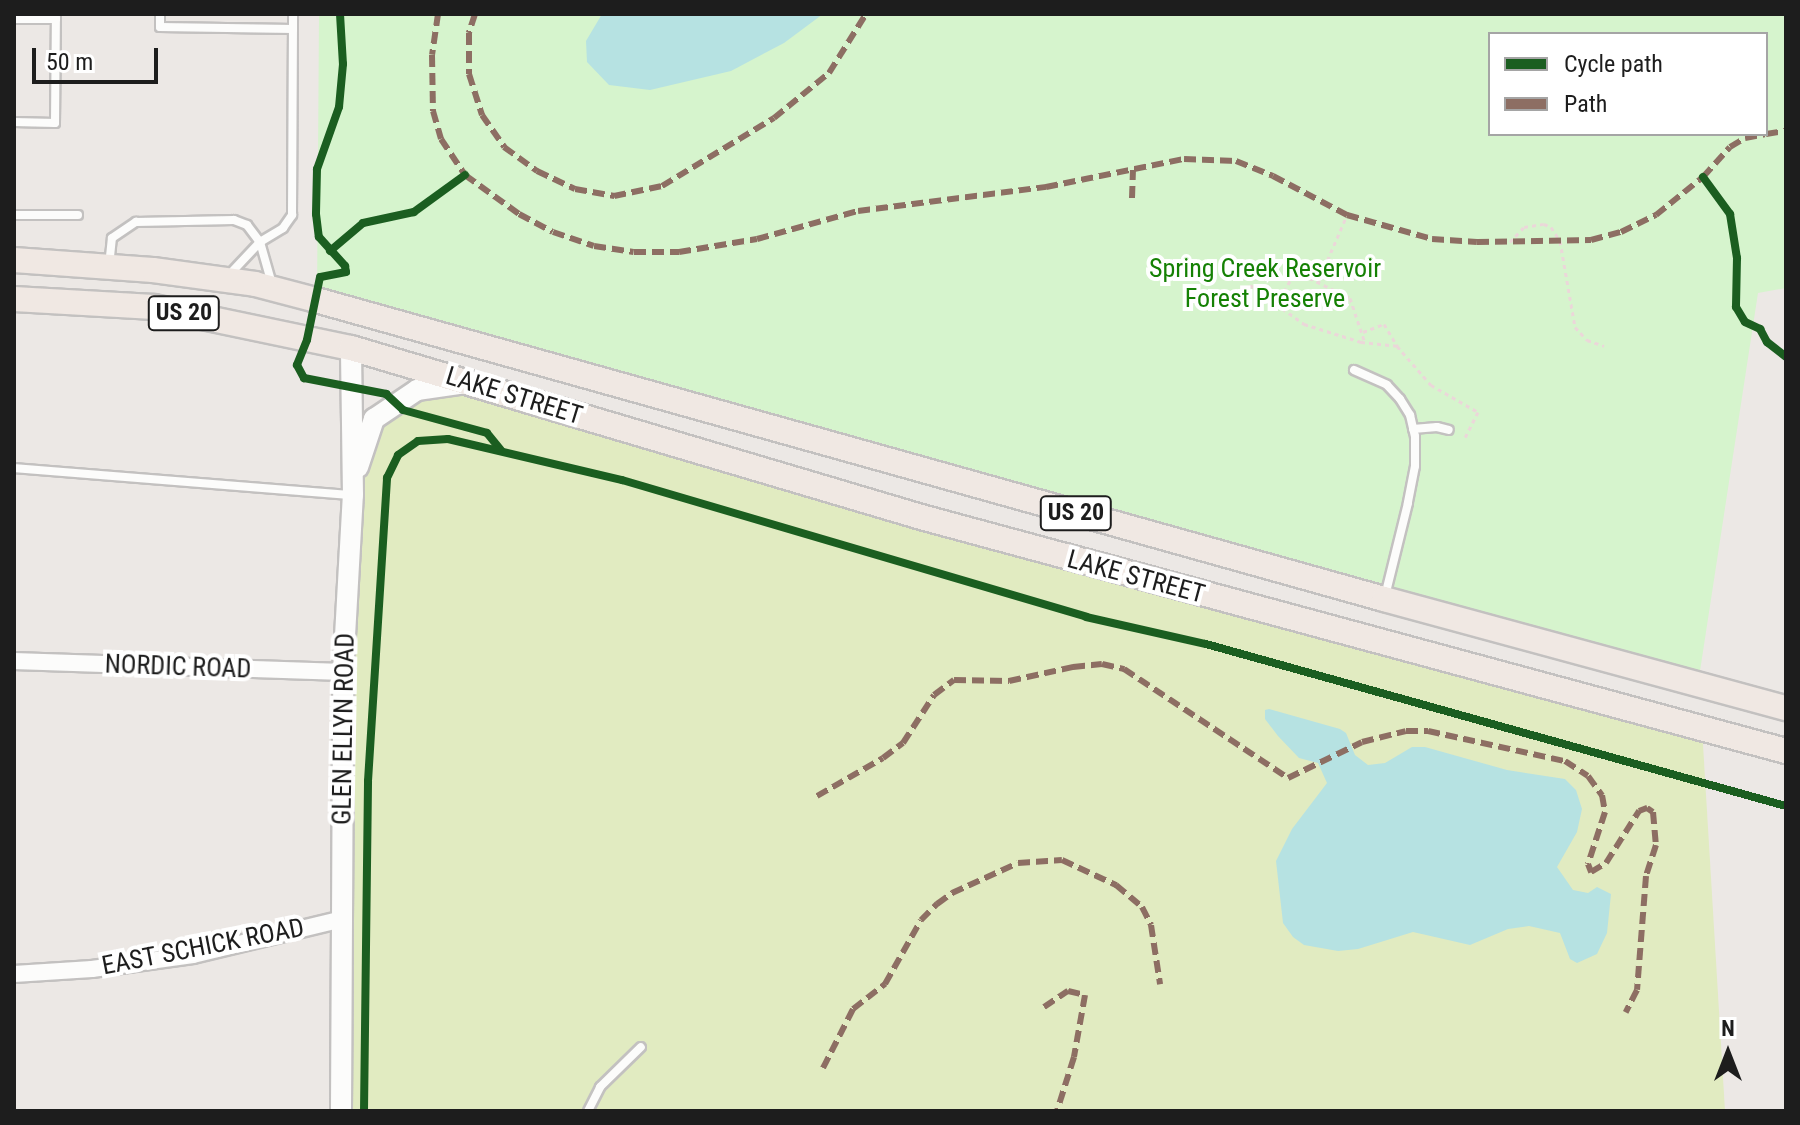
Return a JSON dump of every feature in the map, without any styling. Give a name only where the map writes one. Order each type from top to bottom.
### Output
[{"type":"main road","name":"US 20","points":[[14,260],[109,266],[224,280],[273,289],[367,315]]},
{"type":"main road","name":"US 20","points":[[14,299],[154,307],[351,348]]},
{"type":"main road","points":[[351,348],[367,315]]},
{"type":"main road","name":"LAKE STREET","points":[[367,315],[1786,708]]},
{"type":"main road","name":"LAKE STREET","points":[[351,348],[921,517],[1786,751]]},
{"type":"main road","points":[[1373,641],[1384,599]]},
{"type":"street","name":"GLEN ELLYN ROAD","points":[[341,1111],[343,672],[353,495],[351,348]]},
{"type":"street","points":[[353,495],[362,450],[374,419],[417,390],[469,383]]},
{"type":"street","name":"NORDIC ROAD","points":[[14,661],[343,672]]},
{"type":"street","name":"EAST SCHICK ROAD","points":[[14,974],[92,969],[193,955],[343,919]]},
{"type":"lane","points":[[160,14],[160,27],[293,29]]},
{"type":"lane","points":[[224,280],[260,242],[283,228],[292,215],[293,14]]},
{"type":"lane","points":[[14,19],[56,16],[55,123],[14,122]]},
{"type":"lane","points":[[14,215],[78,215]]},
{"type":"lane","points":[[109,266],[112,238],[136,222],[234,220],[247,225],[260,242],[273,289]]},
{"type":"lane","points":[[1354,370],[1387,385],[1400,399],[1413,429],[1416,453],[1411,491],[1384,599]]},
{"type":"lane","points":[[1413,429],[1437,427],[1449,430]]},
{"type":"lane","points":[[14,468],[353,495]]},
{"type":"lane","points":[[588,1111],[600,1087],[641,1047]]},
{"type":"path","points":[[1318,282],[1347,215]]},
{"type":"path","points":[[1510,242],[1524,227],[1544,224],[1551,227],[1560,241],[1575,327],[1587,340],[1604,346]]},
{"type":"path","points":[[1277,306],[1295,271],[1350,298],[1365,343]]},
{"type":"path","points":[[1231,306],[1250,285],[1304,324],[1365,343],[1397,346]]},
{"type":"path","points":[[1361,333],[1384,324],[1397,346],[1431,385],[1478,412],[1464,439]]},
{"type":"green space","name":"Spring Creek Reservoir Forest Preserve","points":[[319,14],[1786,14],[1786,288],[1758,293],[1698,684],[317,300]]},
{"type":"green space","points":[[468,391],[1702,728],[1725,1111],[347,1111],[350,673],[361,494],[367,461],[378,431],[394,413],[422,398]]},
{"type":"water","points":[[602,14],[823,14],[784,43],[731,71],[650,90],[609,85],[587,62],[586,41]]},
{"type":"water","points":[[1265,710],[1340,729],[1346,733],[1355,755],[1368,765],[1385,763],[1412,747],[1425,747],[1507,770],[1565,779],[1576,790],[1582,809],[1577,832],[1557,867],[1573,890],[1588,893],[1597,887],[1611,894],[1607,933],[1597,954],[1577,963],[1570,959],[1560,933],[1529,926],[1508,929],[1470,945],[1413,932],[1358,949],[1338,951],[1304,945],[1293,937],[1283,923],[1276,861],[1292,829],[1327,783],[1318,763],[1299,758],[1278,736],[1265,719]]},
{"type":"marked path","points":[[438,14],[432,55],[433,111],[441,139],[465,175],[519,214],[553,232],[594,246],[634,252],[679,252],[757,239],[858,211],[1046,187],[1184,159],[1236,161],[1273,176],[1347,215],[1432,239],[1477,242],[1591,240],[1621,232],[1656,215],[1703,177],[1730,147],[1755,136]]},
{"type":"marked path","points":[[475,14],[469,33],[469,74],[482,115],[504,147],[537,171],[575,189],[614,196],[662,186],[774,118],[829,73],[866,14]]},
{"type":"marked path","points":[[1768,134],[1786,131]]},
{"type":"marked path","points":[[1132,198],[1133,170]]},
{"type":"marked path","points":[[817,796],[903,743],[934,695],[954,680],[1009,681],[1102,664],[1124,669],[1288,778],[1362,742],[1406,731],[1428,731],[1565,761],[1588,776],[1602,795],[1605,812],[1588,864],[1591,872],[1606,863],[1639,811],[1647,808],[1653,812],[1656,845],[1646,876],[1637,990],[1626,1012]]},
{"type":"marked path","points":[[823,1068],[853,1009],[885,984],[921,920],[952,893],[1018,863],[1062,860],[1116,885],[1142,907],[1151,925],[1160,984]]},
{"type":"marked path","points":[[1044,1007],[1068,991],[1085,995],[1074,1057],[1057,1111]]},
{"type":"cycle path","points":[[340,14],[343,64],[339,107],[317,169],[316,214],[319,237],[345,266],[346,272],[320,277],[307,340],[297,365],[304,378],[386,394],[403,410],[487,433],[501,450]]},
{"type":"cycle path","points":[[330,251],[363,223],[414,212],[465,175]]},
{"type":"cycle path","points":[[1703,177],[1730,214],[1737,258],[1736,307],[1745,322],[1760,329],[1767,342],[1786,357]]},
{"type":"cycle path","points":[[364,1111],[368,781],[387,478],[398,455],[418,441],[448,439],[622,480],[1086,617],[1206,644],[1786,806]]}]
